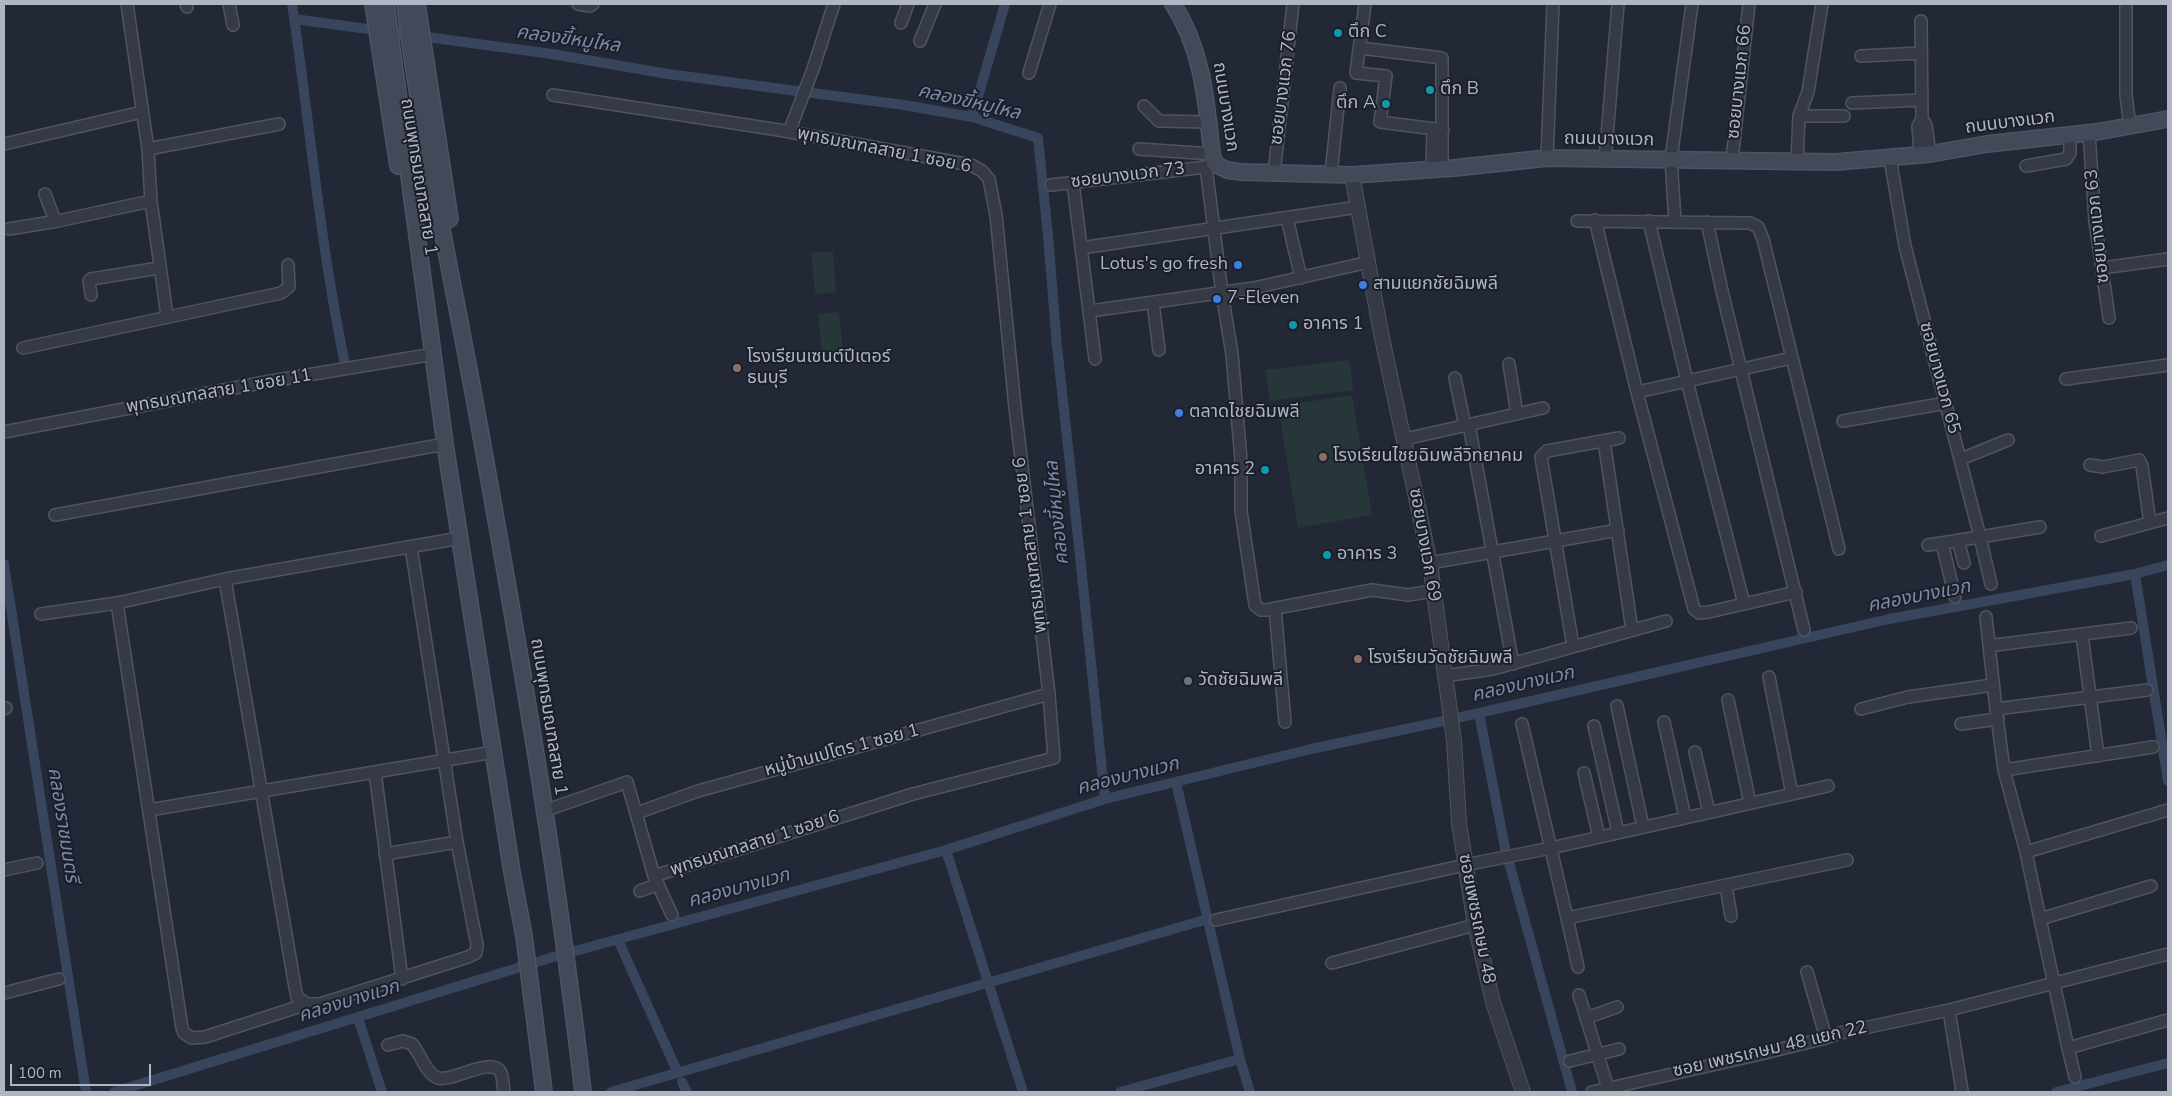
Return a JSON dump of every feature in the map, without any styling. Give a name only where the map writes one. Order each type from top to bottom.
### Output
[{"type":"main road","name":"ถนนพุทธมณฑลสาย 1","points":[[373,4],[415,277],[434,354]]},
{"type":"main road","name":"ถนนพุทธมณฑลสาย 1","points":[[386,4],[445,444],[512,872],[524,936],[544,1092]]},
{"type":"main road","name":"ถนนพุทธมณฑลสาย 1","points":[[405,4],[410,48],[429,162],[465,350],[544,811],[563,927],[584,1092]]},
{"type":"main road","name":"ถนนพุทธมณฑลสาย 1","points":[[417,4],[458,269],[465,350]]},
{"type":"main road","name":"ถนนบางแวก","points":[[1173,4],[1197,51],[1202,72],[1211,160],[1227,170],[1352,175],[1547,158],[1836,162],[1925,154],[1987,144],[2089,133],[2168,119]]},
{"type":"street","points":[[127,4],[148,149],[151,201],[167,316]]},
{"type":"street","points":[[229,4],[233,25]]},
{"type":"street","points":[[578,4],[590,6],[593,4]]},
{"type":"street","points":[[789,132],[813,69],[834,4]]},
{"type":"street","points":[[901,23],[908,4]]},
{"type":"street","points":[[920,41],[935,4]]},
{"type":"street","points":[[1029,73],[1050,4]]},
{"type":"street","name":"ซอยบางแวก 76","points":[[1274,173],[1294,4]]},
{"type":"street","points":[[1365,4],[1356,73],[1386,76],[1380,122],[1438,130]]},
{"type":"street","points":[[1547,158],[1552,4]]},
{"type":"street","points":[[1605,160],[1618,4]]},
{"type":"street","points":[[1675,221],[1671,159],[1692,4]]},
{"type":"street","name":"ซอยบางแวก 66","points":[[1732,160],[1749,4]]},
{"type":"street","points":[[1797,162],[1799,116],[1808,92],[1822,4]]},
{"type":"street","points":[[2126,4],[2126,95],[2130,127]]},
{"type":"street","points":[[1921,20],[1922,118],[1918,126],[1925,154]]},
{"type":"street","points":[[1360,48],[1442,58],[1441,120],[1438,130],[1437,169]]},
{"type":"street","points":[[1861,56],[1922,53]]},
{"type":"street","points":[[1331,174],[1340,88]]},
{"type":"street","name":"พุทธมณฑลสาย 1 ซอย 6","points":[[544,811],[627,782],[656,880],[913,794],[1054,758],[1049,694],[1015,407],[996,215],[989,179],[982,171],[971,165],[789,132],[552,95]]},
{"type":"street","points":[[1852,103],[1922,100]]},
{"type":"street","points":[[1144,106],[1160,121],[1208,122]]},
{"type":"street","points":[[4,144],[142,112]]},
{"type":"street","points":[[1799,116],[1844,116]]},
{"type":"street","points":[[148,149],[279,124]]},
{"type":"street","name":"ซอยบางแวก 63","points":[[2089,133],[2095,221],[2109,318]]},
{"type":"street","points":[[2026,166],[2066,159],[2070,154],[2070,135]]},
{"type":"street","points":[[1139,149],[1211,160],[1214,229],[1232,354],[1241,460],[1241,511],[1252,596],[1258,608],[1261,610],[1275,608],[1372,590],[1408,595],[1433,592]]},
{"type":"street","name":"ซอยบางแวก 65","points":[[1890,158],[1905,246],[1961,459],[1991,584]]},
{"type":"street","name":"ซอยบางแวก 73","points":[[1051,185],[1211,160]]},
{"type":"street","name":"ซอยบางแวก 69","points":[[1352,175],[1382,332],[1430,562],[1454,740]]},
{"type":"street","points":[[1073,183],[1096,359]]},
{"type":"street","points":[[45,194],[54,218],[58,221]]},
{"type":"street","points":[[9,229],[58,221],[151,201]]},
{"type":"street","points":[[1081,248],[1358,207]]},
{"type":"street","points":[[1287,218],[1301,278]]},
{"type":"street","points":[[1576,220],[1750,223],[1758,228],[1763,239],[1839,549]]},
{"type":"street","points":[[1595,220],[1637,392],[1694,609],[1702,613],[1796,592]]},
{"type":"street","points":[[1650,221],[1686,381],[1744,604]]},
{"type":"street","points":[[1707,222],[1740,369],[1804,630]]},
{"type":"street","points":[[2102,268],[2168,259]]},
{"type":"street","points":[[1090,311],[1222,293],[1301,278],[1369,262]]},
{"type":"street","points":[[23,348],[281,293],[288,287],[288,265]]},
{"type":"street","points":[[91,296],[89,281],[91,279],[159,268]]},
{"type":"street","points":[[1153,302],[1159,350]]},
{"type":"street","name":"พุทธมณฑลสาย 1 ซอย 11","points":[[6,431],[271,381],[434,354]]},
{"type":"street","points":[[1637,392],[1792,358]]},
{"type":"street","points":[[1509,364],[1517,414]]},
{"type":"street","points":[[2066,379],[2168,365]]},
{"type":"street","points":[[1455,378],[1494,552],[1513,664]]},
{"type":"street","points":[[1843,420],[1946,403]]},
{"type":"street","points":[[1405,439],[1543,408]]},
{"type":"street","points":[[1572,646],[1541,457],[1547,451],[1619,438]]},
{"type":"street","points":[[1961,459],[2008,440]]},
{"type":"street","points":[[1604,441],[1632,630]]},
{"type":"street","points":[[55,515],[445,444]]},
{"type":"street","points":[[2090,465],[2103,466],[2139,460],[2142,466],[2150,523]]},
{"type":"street","points":[[2101,536],[2168,518]]},
{"type":"street","points":[[1928,545],[2040,528]]},
{"type":"street","points":[[1430,562],[1618,530]]},
{"type":"street","points":[[41,614],[117,603],[225,580],[460,538]]},
{"type":"street","points":[[1958,540],[1964,563]]},
{"type":"street","points":[[1942,543],[1955,597]]},
{"type":"street","points":[[117,603],[182,1028],[184,1033],[192,1038],[205,1037],[307,1004],[320,1004],[402,979],[476,953],[477,945],[457,842],[410,547]]},
{"type":"street","points":[[225,580],[295,987],[297,996],[307,1004]]},
{"type":"street","points":[[1275,608],[1286,722]]},
{"type":"street","points":[[1986,617],[2004,770],[2026,852],[2053,984],[2075,1077]]},
{"type":"street","points":[[1444,676],[1513,664],[1666,621]]},
{"type":"street","points":[[1995,645],[2131,628]]},
{"type":"street","points":[[2082,635],[2098,756]]},
{"type":"street","points":[[1769,677],[1792,794]]},
{"type":"street","points":[[1861,709],[1908,697],[1993,685]]},
{"type":"street","points":[[1961,724],[1997,714],[2089,696],[2147,690]]},
{"type":"street","name":"หมู่บ้านเปโตร 1 ซอย 1","points":[[637,814],[698,791],[1049,694]]},
{"type":"street","points":[[1728,700],[1750,803]]},
{"type":"street","points":[[1617,706],[1643,827]]},
{"type":"street","points":[[1664,722],[1685,817]]},
{"type":"street","points":[[1522,724],[1578,967]]},
{"type":"street","points":[[1594,726],[1618,832]]},
{"type":"street","name":"ซอยเพชรเกษม 48","points":[[1454,740],[1459,824],[1476,925],[1493,1002],[1523,1092]]},
{"type":"street","points":[[2004,770],[2153,747]]},
{"type":"street","points":[[148,810],[494,752]]},
{"type":"street","points":[[1696,752],[1709,812]]},
{"type":"street","points":[[375,772],[402,979]]},
{"type":"street","points":[[1584,773],[1599,837]]},
{"type":"street","points":[[1216,920],[1465,865],[1511,857],[1828,786]]},
{"type":"street","points":[[2026,852],[2168,810]]},
{"type":"street","points":[[385,854],[457,842]]},
{"type":"street","points":[[1567,918],[1847,860]]},
{"type":"street","points":[[4,870],[37,863]]},
{"type":"street","points":[[640,891],[656,880],[672,915]]},
{"type":"street","points":[[1726,886],[1731,916]]},
{"type":"street","points":[[2040,918],[2151,886]]},
{"type":"street","points":[[1332,963],[1476,925]]},
{"type":"street","name":"ซอย เพชรเกษม 48 แยก 22","points":[[1592,1092],[1826,1038],[1840,1033],[1949,1010],[2168,954]]},
{"type":"street","points":[[1808,972],[1826,1038]]},
{"type":"street","points":[[4,993],[59,979]]},
{"type":"street","points":[[1580,995],[1608,1088]]},
{"type":"street","points":[[1586,1018],[1617,1007]]},
{"type":"street","points":[[1949,1010],[1962,1091]]},
{"type":"street","points":[[2068,1048],[2168,1020]]},
{"type":"street","points":[[388,1045],[403,1041],[412,1044],[431,1074],[439,1078],[448,1078],[488,1066],[496,1067],[501,1072],[504,1092]]},
{"type":"street","points":[[1570,1061],[1619,1049]]},
{"type":"shaded area","points":[[833,251],[836,292],[815,294],[811,253]]},
{"type":"shaded area","points":[[839,312],[843,352],[822,355],[818,314]]},
{"type":"shaded area","points":[[1349,360],[1354,390],[1270,401],[1265,370]]},
{"type":"shaded area","points":[[1352,395],[1372,515],[1298,528],[1278,406]]},
{"type":"waterway","points":[[292,4],[322,229],[345,364]]},
{"type":"waterway","points":[[972,117],[1005,4]]},
{"type":"waterway","name":"คลองขี้หมูไหล","points":[[294,19],[552,54],[668,74],[904,105],[972,117],[1038,138],[1057,346],[1105,799]]},
{"type":"waterway","name":"คลองราชมนตรี","points":[[4,564],[86,1092]]},
{"type":"waterway","name":"คลองบางแวก","points":[[114,1092],[553,957],[946,850],[1105,799],[1311,749],[1444,721],[1889,619],[2135,574],[2168,565]]},
{"type":"waterway","points":[[2135,574],[2168,781]]},
{"type":"waterway","points":[[1479,713],[1505,848],[1572,1092]]},
{"type":"waterway","points":[[1176,782],[1240,1059],[1250,1092]]},
{"type":"waterway","points":[[946,850],[1023,1092]]},
{"type":"waterway","points":[[611,1092],[1208,919]]},
{"type":"waterway","points":[[618,940],[678,1073]]},
{"type":"waterway","points":[[358,1018],[382,1092]]},
{"type":"waterway","points":[[1120,1092],[1240,1059]]},
{"type":"waterway","points":[[2056,1092],[2168,1063]]},
{"type":"waterway","points":[[682,1082],[687,1092]]},
{"type":"place","name":"ตึก C","points":[[1338,33]]},
{"type":"place","name":"ตึก B","points":[[1430,90]]},
{"type":"place","name":"ตึก A","points":[[1386,104]]},
{"type":"place","name":"Lotus's go fresh","points":[[1238,265]]},
{"type":"place","name":"สามแยกชัยฉิมพลี","points":[[1363,285]]},
{"type":"place","name":"7-Eleven","points":[[1217,299]]},
{"type":"place","name":"อาคาร 1","points":[[1293,325]]},
{"type":"place","name":"โรงเรียนเซนต์ปีเตอร์ ธนบุรี","points":[[737,368]]},
{"type":"place","name":"ตลาดไชยฉิมพลี","points":[[1179,413]]},
{"type":"place","name":"โรงเรียนไชยฉิมพลีวิทยาคม","points":[[1323,457]]},
{"type":"place","name":"อาคาร 2","points":[[1265,470]]},
{"type":"place","name":"อาคาร 3","points":[[1327,555]]},
{"type":"place","name":"โรงเรียนวัดชัยฉิมพลี","points":[[1358,659]]},
{"type":"place","name":"วัดชัยฉิมพลี","points":[[1188,681]]}]
